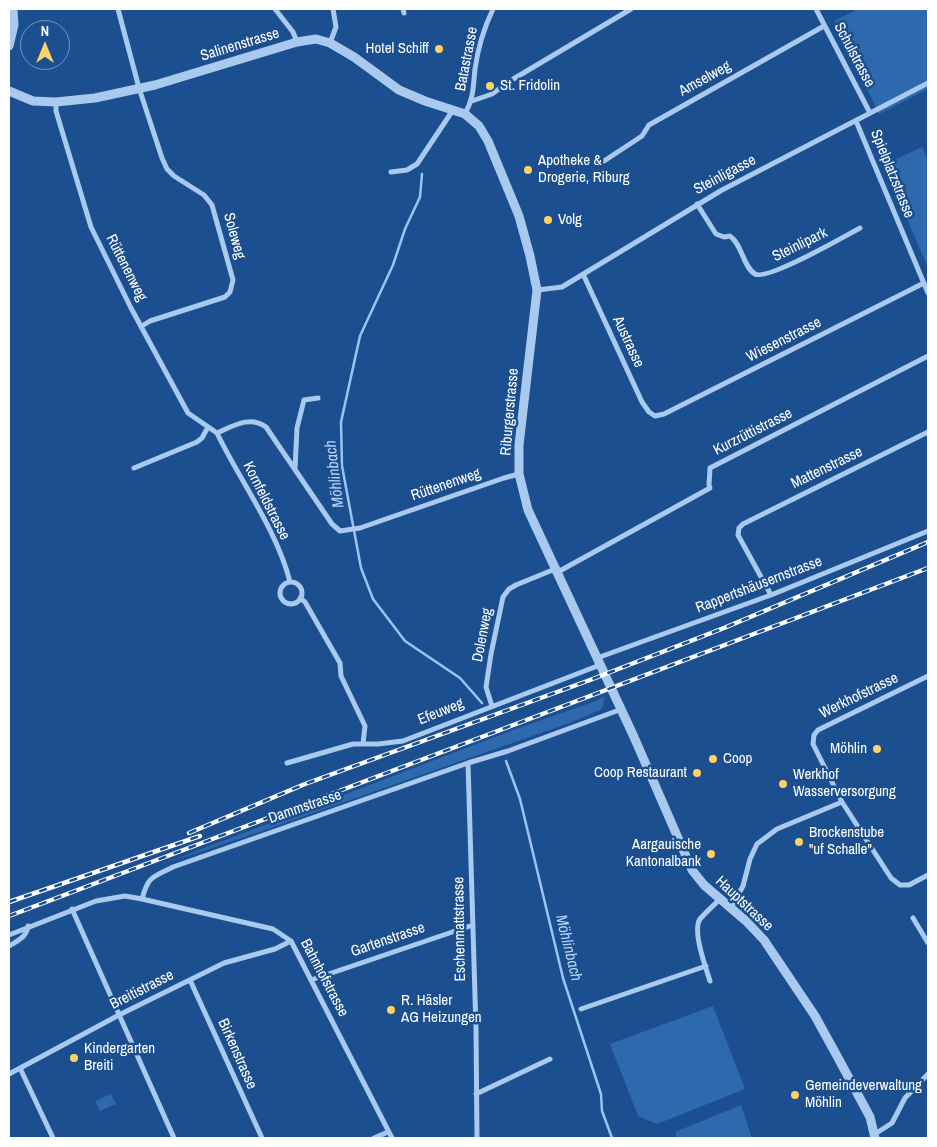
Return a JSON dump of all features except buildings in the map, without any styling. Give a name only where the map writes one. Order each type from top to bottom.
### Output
[{"type":"street","points":[[9,46],[14,25],[13,9]]},
{"type":"street","name":"Soleweg","points":[[118,9],[162,158],[167,169],[174,176],[204,195],[212,204],[233,280],[230,292],[225,297],[150,321],[142,326]]},
{"type":"street","points":[[275,9],[293,32],[297,42]]},
{"type":"street","points":[[330,43],[336,27],[333,9]]},
{"type":"street","name":"Batastrasse","points":[[465,114],[472,101],[475,68],[484,28],[493,9]]},
{"type":"street","points":[[472,101],[492,94],[631,9]]},
{"type":"street","name":"Schulstrasse","points":[[816,9],[870,113]]},
{"type":"street","name":"Amselweg","points":[[604,161],[642,136],[649,125],[824,26]]},
{"type":"street","name":"Salinenstrasse","points":[[9,91],[33,101],[56,102],[95,98],[140,88],[297,42],[316,39],[330,43],[354,57],[399,90],[465,114]]},
{"type":"street","name":"Steinligasse","points":[[537,290],[562,287],[697,204],[928,83]]},
{"type":"street","name":"Rüttenenweg","points":[[56,102],[56,111],[91,227],[188,413],[217,433],[245,421],[260,422],[266,427],[332,524],[340,531],[360,528],[519,474]]},
{"type":"street","points":[[391,172],[407,170],[417,164],[453,110]]},
{"type":"street","name":"Riburgerstrasse","points":[[465,114],[473,119],[484,133],[502,172],[519,216],[537,290],[519,445],[519,474],[528,510],[622,709]]},
{"type":"street","name":"Spielplatzstrasse","points":[[856,121],[928,293]]},
{"type":"street","name":"Steinlipark","points":[[697,204],[716,234],[724,237],[730,236],[735,239],[750,269],[755,274],[760,275],[790,264],[860,228]]},
{"type":"street","name":"Austrasse","points":[[583,274],[642,402],[649,412],[655,416]]},
{"type":"street","name":"Wiesenstrasse","points":[[655,416],[664,414],[924,284]]},
{"type":"street","name":"Kurzrüttistrasse","points":[[556,571],[710,488],[710,468],[928,356]]},
{"type":"street","points":[[295,470],[297,428],[304,400],[318,398]]},
{"type":"street","points":[[134,468],[197,442],[202,438],[208,427]]},
{"type":"street","name":"Mattenstrasse","points":[[771,594],[738,535],[738,528],[928,432]]},
{"type":"street","name":"Kornfeldstrasse","points":[[217,433],[267,527],[286,568],[290,582],[297,583],[301,589],[300,598],[305,602],[340,663],[342,676],[366,726],[363,744]]},
{"type":"street","name":"Rappertshäusernstrasse","points":[[599,662],[928,531]]},
{"type":"street","name":"Dolenweg","points":[[492,706],[486,686],[503,597],[510,589],[516,586],[556,571]]},
{"type":"street","points":[[290,582],[284,585],[281,597],[286,602],[293,604],[300,598]]},
{"type":"street","name":"Efeuweg","points":[[287,764],[353,744],[403,741],[599,662]]},
{"type":"street","name":"Werkhofstrasse","points":[[928,676],[818,730],[814,736],[813,744],[842,802],[891,878],[900,886],[909,885],[928,875]]},
{"type":"street","name":"Dammstrasse","points":[[142,898],[150,879],[173,867],[468,763],[508,751],[622,709]]},
{"type":"street","name":"Hauptstrasse","points":[[622,709],[692,870],[704,885],[764,940],[815,1016],[865,1109],[875,1136]]},
{"type":"street","name":"Eschenmattstrasse","points":[[468,763],[477,1138]]},
{"type":"street","points":[[730,908],[743,886],[756,844],[777,829],[842,802]]},
{"type":"street","points":[[9,935],[72,909],[115,897],[142,898]]},
{"type":"street","name":"Bahnhofstrasse","points":[[142,898],[273,929],[291,941],[392,1138]]},
{"type":"street","points":[[710,981],[700,946],[698,926],[700,920],[720,899]]},
{"type":"street","points":[[72,909],[174,1138]]},
{"type":"street","points":[[913,918],[928,943]]},
{"type":"street","name":"Gartenstrasse","points":[[311,980],[473,925]]},
{"type":"street","points":[[9,946],[28,932],[28,926]]},
{"type":"street","name":"Breitistrasse","points":[[9,1074],[119,1015],[224,963],[275,950],[291,941]]},
{"type":"street","points":[[581,1009],[706,966]]},
{"type":"street","name":"Birkenstrasse","points":[[190,980],[262,1138]]},
{"type":"street","points":[[476,1094],[550,1059]]},
{"type":"street","points":[[20,1068],[53,1138]]},
{"type":"street","points":[[875,1136],[892,1123],[905,1098],[928,1074]]},
{"type":"street","points":[[374,1138],[388,1132]]},
{"type":"shaded area","points":[[858,9],[928,9],[928,89],[879,114],[834,21]]},
{"type":"shaded area","points":[[922,147],[928,161],[928,268],[884,165]]},
{"type":"shaded area","points":[[604,696],[603,706],[600,710],[572,722],[160,865],[516,729],[596,701]]},
{"type":"shaded area","points":[[713,1006],[745,1089],[657,1124],[638,1116],[610,1044]]},
{"type":"shaded area","points":[[111,1094],[116,1104],[100,1111],[95,1101]]},
{"type":"shaded area","points":[[741,1105],[752,1138],[677,1138],[675,1132]]},
{"type":"waterway","name":"Möhlinbach","points":[[422,174],[420,197],[405,229],[393,265],[360,336],[341,422],[342,466],[361,568],[373,599],[405,641],[460,678],[482,703]]},
{"type":"waterway","name":"Möhlinbach","points":[[506,761],[520,799],[563,978],[601,1094],[602,1111],[612,1138]]},
{"type":"railway","points":[[189,833],[305,784],[590,680],[724,628],[928,542]]},
{"type":"railway","points":[[9,916],[928,568]]},
{"type":"railway","points":[[9,902],[200,836]]},
{"type":"place","name":"Hotel Schiff","points":[[439,49]]},
{"type":"place","name":"St. Fridolin","points":[[490,86]]},
{"type":"place","name":"Apotheke & Drogerie, Riburg","points":[[528,170]]},
{"type":"place","name":"Volg","points":[[548,220]]},
{"type":"place","name":"Möhlin","points":[[877,749]]},
{"type":"place","name":"Coop","points":[[713,759]]},
{"type":"place","name":"Coop Restaurant","points":[[697,773]]},
{"type":"place","name":"Werkhof Wasserversorgung","points":[[783,784]]},
{"type":"place","name":"Brockenstube \"uf Schalle\"","points":[[799,842]]},
{"type":"place","name":"Aargauische Kantonalbank","points":[[711,854]]},
{"type":"place","name":"R. Häsler AG Heizungen","points":[[391,1010]]},
{"type":"place","name":"Kindergarten Breiti","points":[[74,1058]]},
{"type":"place","name":"Gemeindeverwaltung Möhlin","points":[[795,1095]]}]
